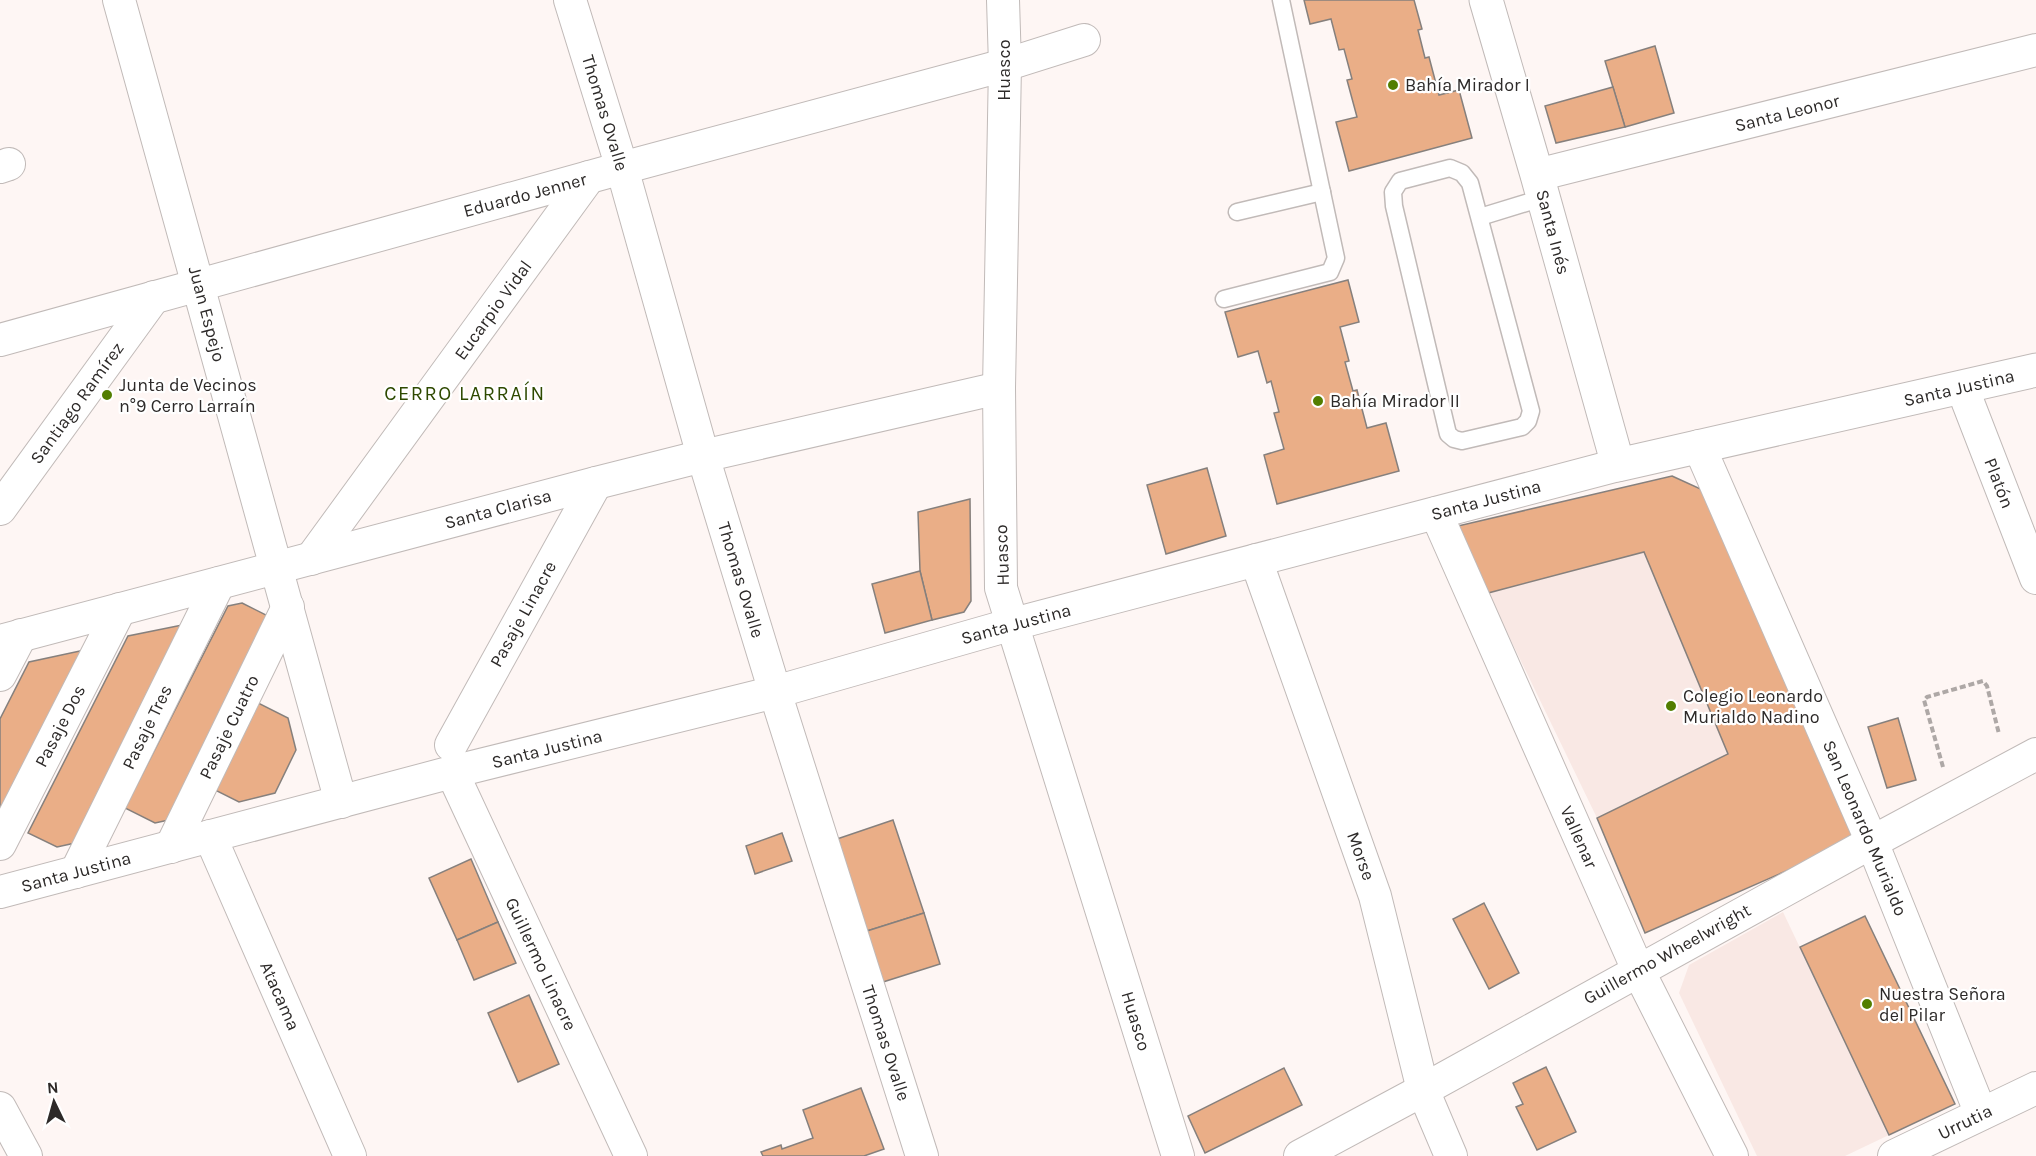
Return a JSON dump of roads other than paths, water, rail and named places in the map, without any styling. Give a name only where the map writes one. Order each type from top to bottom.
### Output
[{"type":"street","name":"Juan Espejo","points":[[118,0],[341,802]]},
{"type":"street","name":"Thomas Ovalle","points":[[570,0],[622,168],[703,456],[922,1156]]},
{"type":"street","name":"Huasco","points":[[1003,0],[1005,64],[999,388],[1001,588],[1178,1156]]},
{"type":"street","name":"Santa Inés","points":[[1486,0],[1618,465]]},
{"type":"street","name":"Eduardo Jenner","points":[[0,340],[1005,64],[1084,40]]},
{"type":"street","name":"Santa Leonor","points":[[1540,186],[2036,51]]},
{"type":"street","name":"Eucarpio Vidal","points":[[311,559],[589,177]]},
{"type":"street","name":"Santiago Ramírez","points":[[0,509],[154,297]]},
{"type":"street","name":"Santa Justina","points":[[0,892],[341,802],[452,759],[775,692],[1013,624],[1618,465],[2036,370]]},
{"type":"street","name":"Platón","points":[[1962,387],[2036,578]]},
{"type":"street","name":"Santa Clarisa","points":[[10,638],[596,483],[999,388]]},
{"type":"street","name":"San Leonardo Murialdo","points":[[1699,446],[1872,842],[1981,1114]]},
{"type":"street","name":"Pasaje Linacre","points":[[452,759],[596,483]]},
{"type":"street","name":"Vallenar","points":[[1436,513],[1638,970],[1732,1156]]},
{"type":"street","name":"Morse","points":[[1256,560],[1375,896],[1423,1090],[1452,1156]]},
{"type":"street","name":"Pasaje Tres","points":[[76,872],[219,583]]},
{"type":"street","name":"Pasaje Cuatro","points":[[171,847],[288,607]]},
{"type":"street","name":"Pasaje Dos","points":[[0,844],[120,609]]},
{"type":"street","points":[[0,675],[10,638]]},
{"type":"street","name":"Guillermo Wheelwright","points":[[1300,1156],[2036,754]]},
{"type":"street","name":"Guillermo Linacre","points":[[452,759],[630,1156]]},
{"type":"street","name":"Atacama","points":[[210,836],[350,1156]]},
{"type":"street","name":"Urrutia","points":[[1894,1156],[2036,1088]]},
{"type":"street","points":[[0,1108],[26,1156]]},
{"type":"lane","points":[[1224,299],[1330,272],[1336,258],[1281,0]]},
{"type":"lane","points":[[1450,168],[1462,173],[1470,183],[1480,216],[1531,411],[1522,427],[1462,441],[1448,434],[1394,206],[1393,192],[1400,181],[1450,168]]},
{"type":"lane","points":[[1480,216],[1540,186]]},
{"type":"lane","points":[[1237,212],[1322,192]]},
{"type":"place","name":"Bahía Mirador I","points":[[1393,85]]},
{"type":"place","name":"Junta de Vecinos n°9 Cerro Larraín","points":[[107,395]]},
{"type":"place","name":"Bahía Mirador II","points":[[1318,401]]},
{"type":"place","name":"Colegio Leonardo Murialdo Nadino","points":[[1671,706]]},
{"type":"place","name":"Nuestra Señora del Pilar","points":[[1867,1004]]},
{"type":"district","name":"CERRO LARRAÍN","points":[[465,393]]}]
